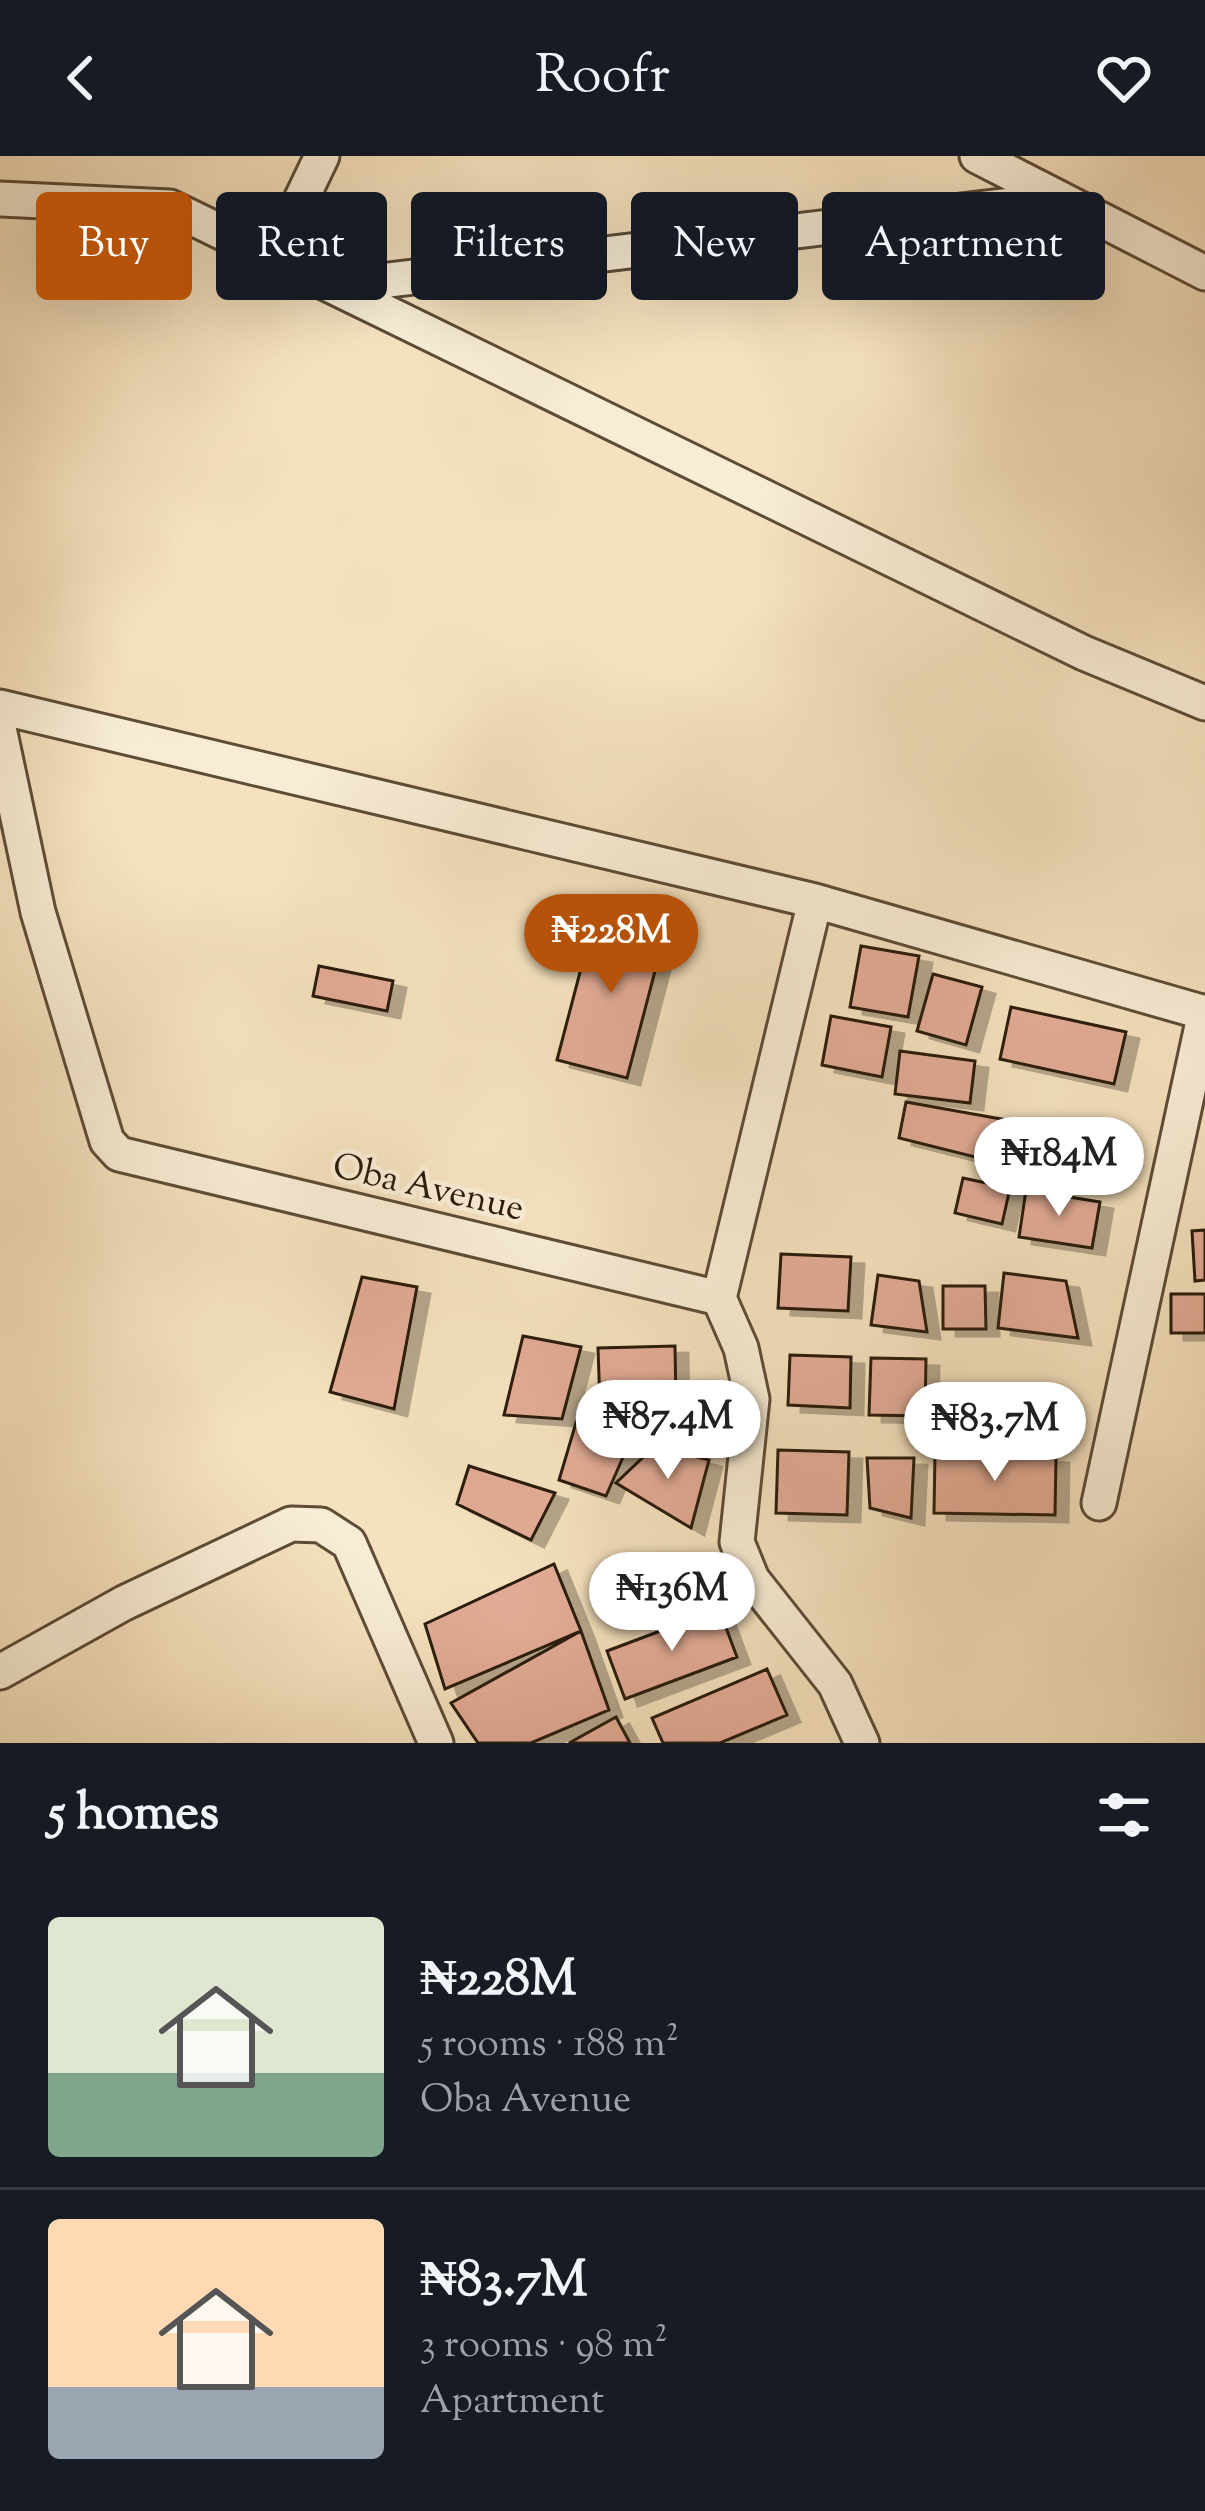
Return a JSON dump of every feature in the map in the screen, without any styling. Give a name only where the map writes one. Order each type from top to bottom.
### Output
[{"type":"street","points":[[305,192],[322,156]]},
{"type":"street","points":[[976,156],[1046,192]]},
{"type":"street","points":[[0,199],[170,207],[216,229]]},
{"type":"street","points":[[1105,222],[1205,273]]},
{"type":"street","points":[[387,280],[822,228]]},
{"type":"street","points":[[367,300],[1084,652],[1205,703]]},
{"type":"street","points":[[0,707],[815,901],[1205,1012],[1099,1503]]},
{"type":"street","name":"Oba Avenue","points":[[0,733],[38,911],[106,1141],[118,1154],[719,1298]]},
{"type":"street","points":[[815,901],[719,1298],[741,1348],[752,1399],[736,1542],[752,1579],[835,1684],[862,1743]]},
{"type":"street","points":[[0,1672],[104,1613],[291,1524],[321,1525],[350,1543],[436,1743]]},
{"type":"building","points":[[595,915],[665,933],[627,1078],[557,1060]]},
{"type":"building","points":[[861,946],[919,956],[908,1017],[850,1007]]},
{"type":"building","points":[[319,966],[393,981],[387,1011],[313,996]]},
{"type":"building","points":[[933,974],[982,987],[966,1045],[917,1031]]},
{"type":"building","points":[[1011,1007],[1126,1032],[1114,1084],[1000,1059]]},
{"type":"building","points":[[831,1016],[891,1027],[882,1077],[822,1065]]},
{"type":"building","points":[[900,1051],[975,1061],[970,1103],[895,1094]]},
{"type":"building","points":[[906,1102],[1018,1122],[1007,1165],[899,1138]]},
{"type":"building","points":[[1050,1124],[1103,1133],[1096,1178],[1042,1169]]},
{"type":"building","points":[[963,1178],[1010,1188],[1002,1224],[955,1213]]},
{"type":"building","points":[[1026,1190],[1100,1202],[1092,1248],[1019,1237]]},
{"type":"building","points":[[1205,1230],[1205,1280],[1195,1281],[1192,1231]]},
{"type":"building","points":[[781,1254],[851,1257],[848,1311],[778,1308]]},
{"type":"building","points":[[1004,1273],[1066,1281],[1078,1338],[998,1328]]},
{"type":"building","points":[[878,1275],[919,1281],[927,1332],[871,1325]]},
{"type":"building","points":[[362,1277],[417,1287],[394,1409],[330,1392]]},
{"type":"building","points":[[943,1286],[985,1286],[986,1329],[943,1329]]},
{"type":"building","points":[[1171,1294],[1205,1294],[1205,1333],[1171,1333]]},
{"type":"building","points":[[523,1336],[581,1347],[562,1419],[504,1415]]},
{"type":"building","points":[[675,1346],[676,1403],[600,1405],[598,1348]]},
{"type":"building","points":[[790,1355],[851,1357],[850,1408],[788,1405]]},
{"type":"building","points":[[871,1358],[926,1359],[925,1416],[869,1415]]},
{"type":"building","points":[[578,1416],[634,1432],[606,1496],[559,1480]]},
{"type":"building","points":[[655,1446],[709,1460],[691,1528],[616,1483]]},
{"type":"building","points":[[778,1450],[849,1452],[847,1515],[776,1513]]},
{"type":"building","points":[[935,1454],[1056,1456],[1055,1515],[934,1513]]},
{"type":"building","points":[[867,1458],[914,1458],[911,1518],[870,1508]]},
{"type":"building","points":[[469,1466],[555,1493],[531,1540],[457,1504]]},
{"type":"building","points":[[554,1564],[581,1631],[445,1689],[425,1624]]},
{"type":"building","points":[[719,1609],[737,1657],[625,1699],[607,1651]]},
{"type":"building","points":[[581,1631],[609,1710],[531,1743],[478,1743],[451,1703]]},
{"type":"building","points":[[767,1669],[787,1715],[720,1743],[663,1743],[652,1718]]},
{"type":"building","points":[[616,1717],[630,1743],[569,1743]]}]
